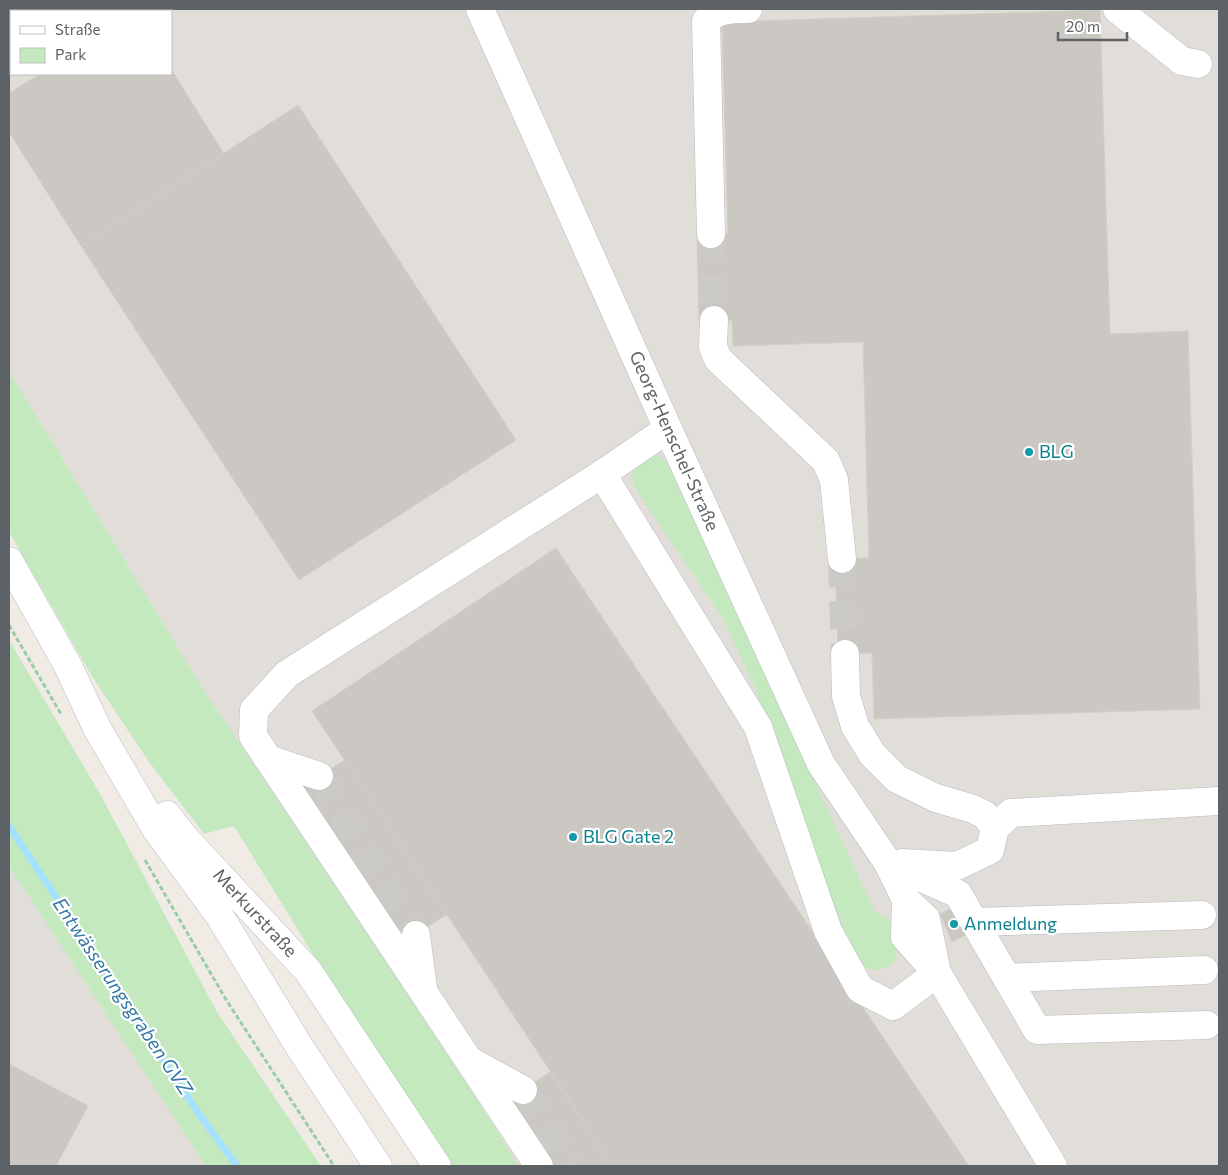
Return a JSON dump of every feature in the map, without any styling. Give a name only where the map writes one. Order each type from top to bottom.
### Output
[{"type":"street","name":"Georg-Henschel-Straße","points":[[480,9],[668,429],[821,764],[888,863],[906,900],[905,937],[937,973]]},
{"type":"street","points":[[710,234],[706,21],[713,13],[732,9],[748,9]]},
{"type":"street","points":[[1117,9],[1182,61],[1198,64]]},
{"type":"street","points":[[714,320],[713,347],[718,359],[826,461],[834,480],[842,559]]},
{"type":"street","points":[[539,1166],[253,736],[254,710],[287,674],[602,474],[668,429]]},
{"type":"street","points":[[602,474],[758,727],[828,932],[860,989],[893,1006],[937,973],[1053,1166]]},
{"type":"street","name":"Merkurstraße","points":[[9,560],[67,664],[98,730],[156,829],[219,915],[299,1046],[378,1166]]},
{"type":"street","points":[[845,654],[846,696],[855,726],[872,754],[897,779],[936,798],[986,815],[995,828]]},
{"type":"street","name":"Merkurstraße","points":[[67,664],[110,723],[149,791],[184,837],[308,971],[437,1166]]},
{"type":"street","points":[[268,758],[319,776]]},
{"type":"street","points":[[888,863],[957,866],[990,850],[995,828],[1011,813],[1219,802]]},
{"type":"street","points":[[888,863],[958,894],[1037,1030],[1207,1025]]},
{"type":"street","points":[[974,922],[1202,915]]},
{"type":"street","points":[[416,935],[424,994]]},
{"type":"street","points":[[1007,978],[1204,970]]},
{"type":"street","points":[[468,1060],[523,1090]]},
{"type":"path","points":[[9,625],[65,722]]},
{"type":"path","points":[[142,856],[226,998],[334,1166]]},
{"type":"shaded area","points":[[9,9],[1219,9],[1219,1166],[518,1166],[448,1051],[207,695],[9,371]]},
{"type":"shaded area","points":[[9,865],[190,1140],[206,1166],[9,1166]]},
{"type":"green space","points":[[9,371],[207,695],[448,1051],[518,1166],[452,1166],[319,964],[234,826],[204,834],[149,762],[93,678],[9,532]]},
{"type":"green space","points":[[659,455],[671,471],[875,912],[888,918],[898,947],[896,959],[891,965],[883,969],[872,970],[860,966],[828,918],[757,693],[724,620],[637,491],[633,482],[633,475],[638,467]]},
{"type":"green space","points":[[9,640],[99,792],[217,1012],[321,1166],[206,1166],[9,866]]},
{"type":"building","name":"BLG","points":[[1100,10],[1110,334],[1188,331],[1200,709],[874,719],[872,653],[838,654],[835,559],[869,558],[863,342],[733,346],[732,320],[699,321],[697,234],[728,234],[722,22]]},
{"type":"building","points":[[172,71],[224,154],[81,246],[9,132],[9,93],[38,75],[172,75]]},
{"type":"building","points":[[298,105],[516,440],[299,580],[81,246]]},
{"type":"building","name":"BLG Gate 2","points":[[556,548],[969,1166],[613,1166],[312,711]]},
{"type":"building","points":[[345,760],[447,914],[402,944],[300,787]]},
{"type":"building","name":"Anmeldung","points":[[955,907],[968,934],[952,942],[940,914]]},
{"type":"building","points":[[9,1064],[88,1106],[56,1166],[9,1166]]},
{"type":"building","points":[[550,1072],[613,1166],[550,1166],[506,1101]]},
{"type":"waterway","name":"Entwässerungsgraben GVZ","points":[[9,826],[199,1114],[237,1166]]},
{"type":"tunnel","points":[[711,234],[714,320]]},
{"type":"tunnel","points":[[842,559],[845,654]]},
{"type":"tunnel","points":[[319,776],[416,935]]},
{"type":"tunnel","points":[[523,1090],[574,1166]]},
{"type":"place","name":"BLG","points":[[1029,452]]},
{"type":"place","name":"BLG Gate 2","points":[[573,837]]},
{"type":"place","name":"Anmeldung","points":[[954,924]]}]
